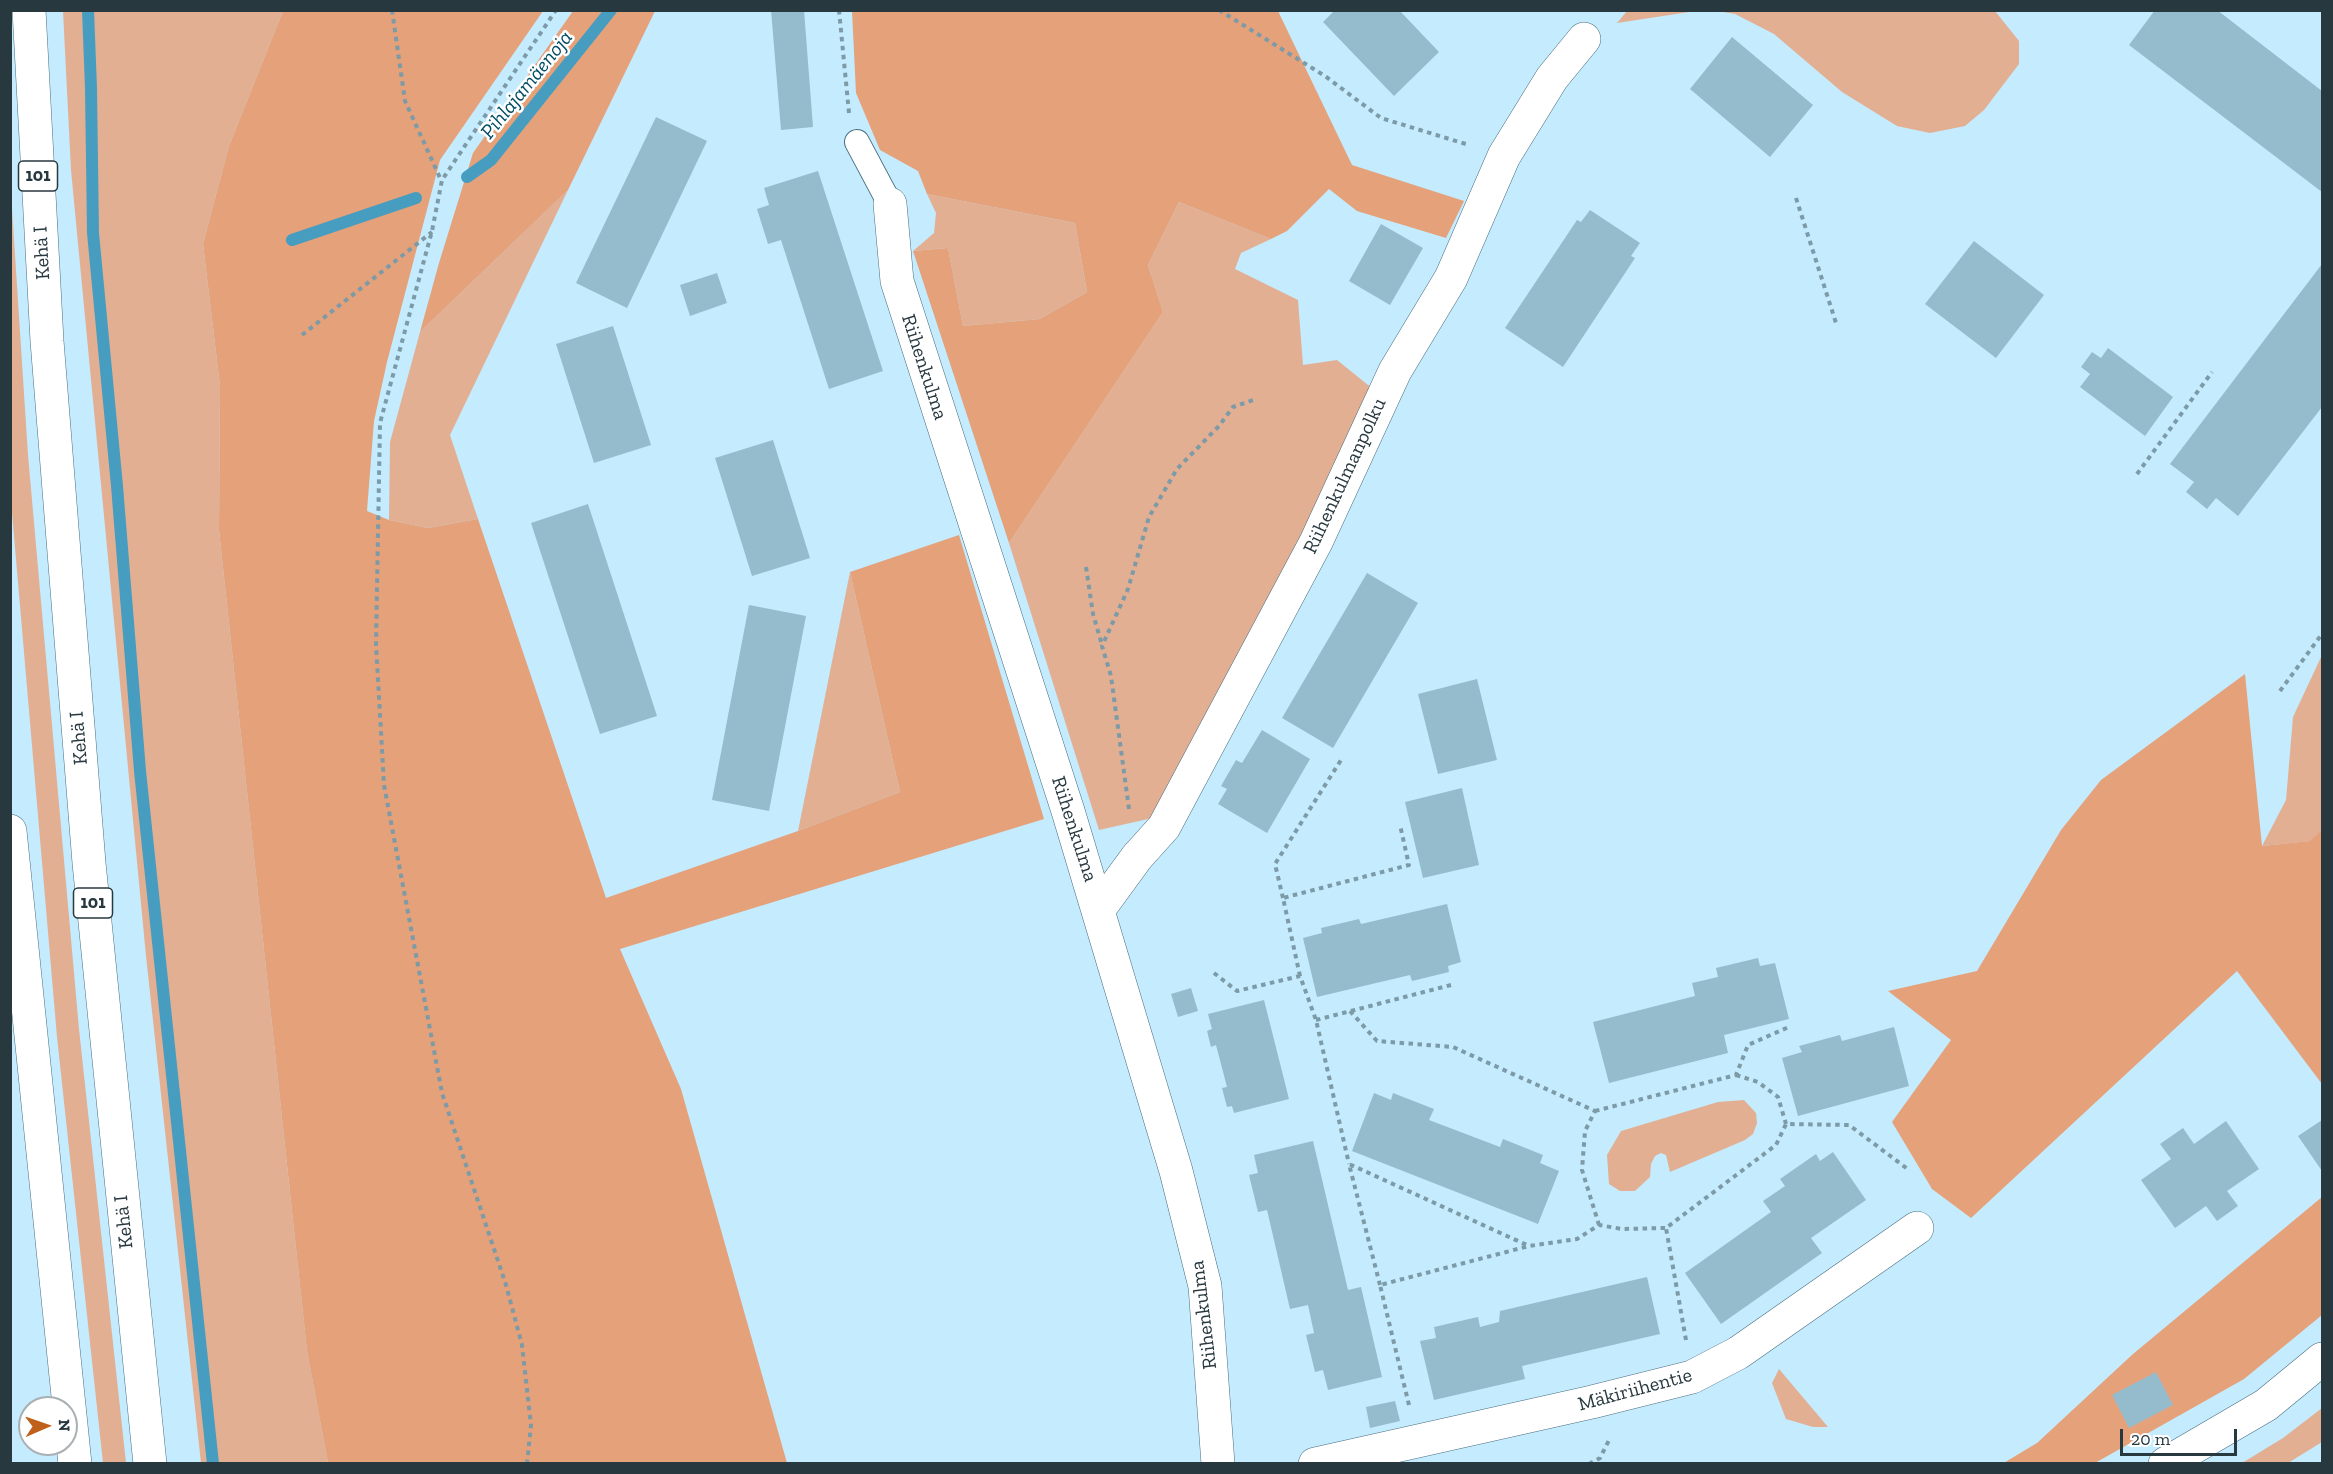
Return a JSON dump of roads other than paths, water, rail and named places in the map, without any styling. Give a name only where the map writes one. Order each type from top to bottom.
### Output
[{"type":"main road","name":"Kehä I","points":[[29,10],[47,342],[89,864],[150,1464]]},
{"type":"main road","name":"Riihenkulmanpolku","points":[[1099,909],[1137,857],[1164,827],[1310,552],[1395,371],[1451,278],[1504,156],[1552,78],[1584,39]]},
{"type":"main road","name":"Riihenkulma","points":[[890,204],[897,281],[1099,909],[1176,1171],[1204,1286],[1218,1464]]},
{"type":"main road","points":[[10,831],[75,1464]]},
{"type":"main road","name":"Mäkiriihentie","points":[[1315,1464],[1692,1377],[1738,1353],[1917,1228]]},
{"type":"main road","points":[[2165,1464],[2266,1406],[2322,1359]]},
{"type":"lane","points":[[857,142],[890,204]]},
{"type":"waterway","points":[[88,10],[93,233],[117,486],[140,771],[213,1464]]},
{"type":"waterway","name":"Pihlajamäenoja","points":[[467,177],[491,160],[611,10]]},
{"type":"waterway","name":"Pihlajamäenoja","points":[[292,240],[416,198]]}]
